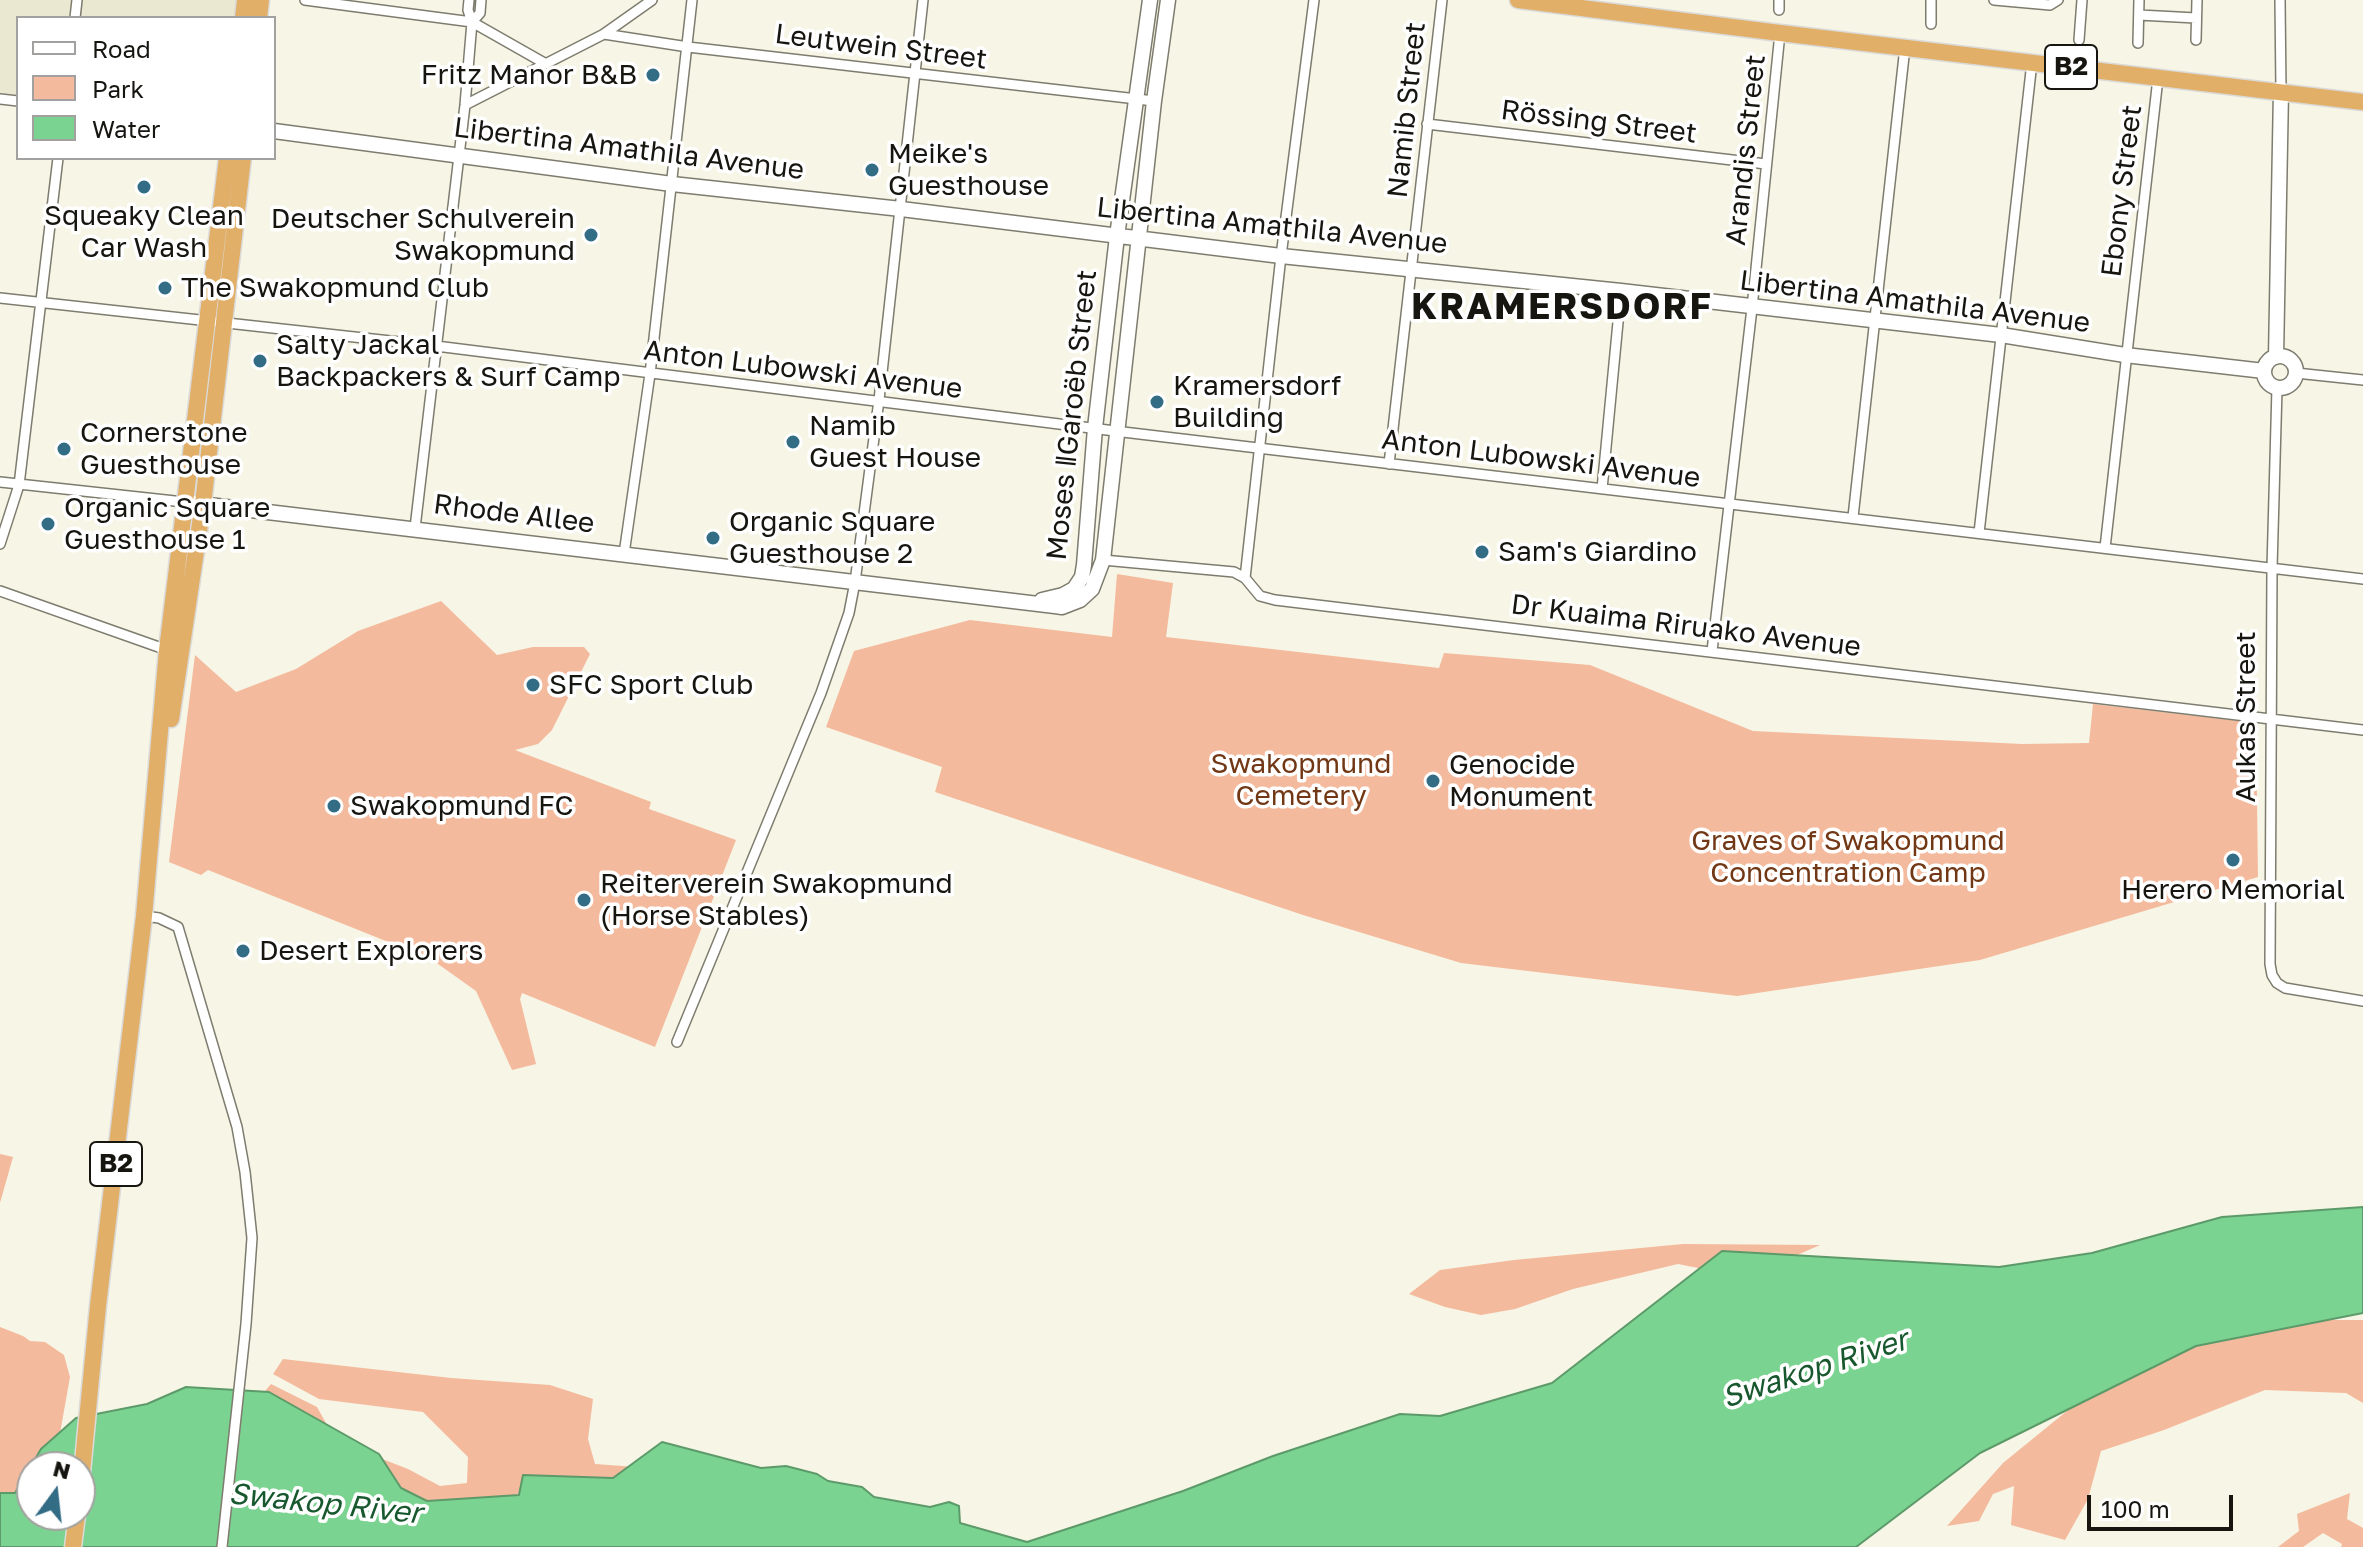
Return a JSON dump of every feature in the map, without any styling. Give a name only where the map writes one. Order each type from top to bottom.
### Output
[{"type":"highway","name":"B2","points":[[1518,0],[2363,102]]},
{"type":"highway","name":"B2","points":[[175,652],[203,504],[227,160]]},
{"type":"highway","name":"B2","points":[[84,1451],[98,1306],[175,652],[184,502],[243,160]]},
{"type":"street","points":[[305,0],[472,22],[546,64]]},
{"type":"street","points":[[415,528],[465,105],[472,22],[469,0]]},
{"type":"street","points":[[472,22],[480,13],[481,0]]},
{"type":"street","points":[[465,105],[604,34],[652,0]]},
{"type":"street","points":[[624,554],[650,374],[692,0]]},
{"type":"street","points":[[677,1042],[821,693],[849,613],[879,400],[923,0]]},
{"type":"street","name":"Moses ǁGaroëb Street","points":[[1022,602],[1063,595],[1074,589],[1082,577],[1117,236],[1134,97],[1150,0]]},
{"type":"street","name":"Moses ǁGaroëb Street","points":[[1022,602],[1062,607],[1080,600],[1097,581],[1103,560],[1168,0]]},
{"type":"street","points":[[1245,578],[1281,256],[1314,0]]},
{"type":"street","name":"Namib Street","points":[[1389,464],[1442,0]]},
{"type":"street","points":[[1931,0],[1931,24]]},
{"type":"street","points":[[1994,0],[2050,5],[2058,0]]},
{"type":"street","points":[[2079,40],[2082,0]]},
{"type":"street","points":[[2138,43],[2139,0]]},
{"type":"street","points":[[2196,40],[2197,0]]},
{"type":"street","points":[[2276,357],[2280,0]]},
{"type":"street","points":[[2139,15],[2196,18]]},
{"type":"street","name":"Arandis Street","points":[[1712,651],[1780,33]]},
{"type":"street","name":"Leutwein Street","points":[[604,34],[688,47],[1154,101]]},
{"type":"street","points":[[1853,517],[1905,47]]},
{"type":"street","points":[[1979,533],[2032,62]]},
{"type":"street","name":"Ebony Street","points":[[2105,548],[2158,78]]},
{"type":"street","name":"Rössing Street","points":[[1427,124],[1766,164]]},
{"type":"street","name":"Libertina Amathila Avenue","points":[[276,131],[672,184],[1281,256],[2001,335],[2125,355],[2264,371]]},
{"type":"street","points":[[0,544],[19,485],[58,160]]},
{"type":"street","points":[[1602,489],[1621,291]]},
{"type":"street","name":"Anton Lubowski Avenue","points":[[0,298],[436,346],[1389,464],[2363,579]]},
{"type":"street","points":[[2276,357],[2289,359],[2296,373],[2292,383],[2277,388],[2268,383],[2264,371],[2269,360],[2276,357]]},
{"type":"street","points":[[2296,373],[2363,380]]},
{"type":"street","name":"Aukas Street","points":[[2277,388],[2272,568],[2269,946],[2272,975],[2285,988],[2363,1001]]},
{"type":"street","name":"Rhode Allee","points":[[0,482],[415,528],[1022,602]]},
{"type":"street","name":"Dr Kuaima Riruako Avenue","points":[[1103,560],[1226,571],[1245,578],[1260,596],[1275,600],[2363,730]]},
{"type":"street","points":[[0,591],[175,652]]},
{"type":"street","points":[[144,916],[159,918],[178,927],[237,1127],[245,1172],[251,1255],[222,1547]]},
{"type":"shaded area","points":[[0,0],[240,0],[238,16],[16,16],[16,95],[0,93]]},
{"type":"green space","points":[[1117,574],[1173,583],[1166,637],[1439,668],[1444,653],[1590,665],[1753,731],[2022,744],[2089,743],[2093,704],[2256,723],[2258,877],[1980,960],[1737,996],[1461,963],[1303,915],[935,792],[942,767],[826,727],[854,651],[970,620],[1112,637]]},
{"type":"green space","name":"Swakopmund FC","points":[[441,601],[497,655],[533,647],[584,647],[590,654],[552,730],[538,744],[515,750],[651,802],[649,809],[736,840],[655,1047],[522,993],[520,999],[536,1064],[512,1070],[476,991],[431,959],[208,870],[201,875],[169,862],[195,655],[236,692],[296,669],[358,631]]},
{"type":"green space","points":[[0,1154],[13,1157],[0,1203]]},
{"type":"green space","points":[[1683,1244],[1820,1245],[1772,1266],[1733,1275],[1678,1264],[1573,1289],[1515,1309],[1481,1315],[1409,1294],[1440,1270]]},
{"type":"green space","points":[[2264,1320],[2363,1320],[2363,1403],[2346,1393],[2265,1390],[2101,1451],[2088,1499],[2065,1540],[2011,1525],[2014,1486],[1993,1494],[1979,1521],[1947,1526],[2003,1463],[2105,1380]]},
{"type":"green space","points":[[0,1327],[30,1341],[45,1342],[64,1355],[70,1377],[57,1451],[16,1451],[16,1531],[96,1531],[96,1505],[253,1405],[271,1384],[317,1407],[336,1441],[408,1469],[440,1486],[467,1483],[468,1457],[423,1412],[319,1399],[273,1374],[283,1359],[451,1378],[550,1385],[593,1399],[588,1439],[595,1464],[678,1470],[540,1488],[454,1512],[0,1547]]},
{"type":"green space","points":[[2350,1493],[2347,1519],[2363,1528],[2363,1547],[2341,1547],[2342,1544],[2323,1533],[2303,1547],[2278,1547],[2299,1531],[2297,1514]]},
{"type":"water","name":"Swakop River","points":[[2363,1207],[2363,1313],[2196,1346],[1980,1453],[1856,1547],[0,1547],[0,1493],[16,1491],[16,1531],[96,1531],[96,1451],[41,1449],[76,1418],[147,1404],[186,1387],[269,1392],[379,1454],[401,1488],[427,1501],[519,1495],[523,1475],[613,1478],[662,1442],[761,1468],[786,1466],[817,1474],[828,1481],[862,1487],[874,1497],[930,1507],[949,1502],[959,1506],[960,1523],[1027,1542],[1400,1414],[1440,1416],[1552,1383],[1722,1251],[1999,1267],[2092,1253],[2222,1217]]},
{"type":"place","name":"Fritz Manor B&B","points":[[653,75]]},
{"type":"place","name":"Meike's Guesthouse","points":[[872,170]]},
{"type":"place","name":"Squeaky Clean Car Wash","points":[[144,187]]},
{"type":"place","name":"Deutscher Schulverein Swakopmund","points":[[591,235]]},
{"type":"place","name":"The Swakopmund Club","points":[[165,288]]},
{"type":"place","name":"Salty Jackal Backpackers & Surf Camp","points":[[260,361]]},
{"type":"place","name":"Kramersdorf Building","points":[[1157,402]]},
{"type":"place","name":"Namib Guest House","points":[[793,442]]},
{"type":"place","name":"Cornerstone Guesthouse","points":[[64,449]]},
{"type":"place","name":"Organic Square Guesthouse 1","points":[[48,524]]},
{"type":"place","name":"Organic Square Guesthouse 2","points":[[713,538]]},
{"type":"place","name":"Sam's Giardino","points":[[1482,552]]},
{"type":"place","name":"SFC Sport Club","points":[[533,685]]},
{"type":"place","name":"Genocide Monument","points":[[1433,781]]},
{"type":"place","name":"Swakopmund FC","points":[[334,806]]},
{"type":"place","name":"Herero Memorial","points":[[2233,860]]},
{"type":"place","name":"Reiterverein Swakopmund (Horse Stables)","points":[[584,900]]},
{"type":"place","name":"Desert Explorers","points":[[243,951]]},
{"type":"district","name":"KRAMERSDORF","points":[[1562,308]]},
{"type":"park label","name":"Swakopmund Cemetery","points":[[1301,780]]},
{"type":"park label","name":"Graves of Swakopmund Concentration Camp","points":[[1848,857]]}]
